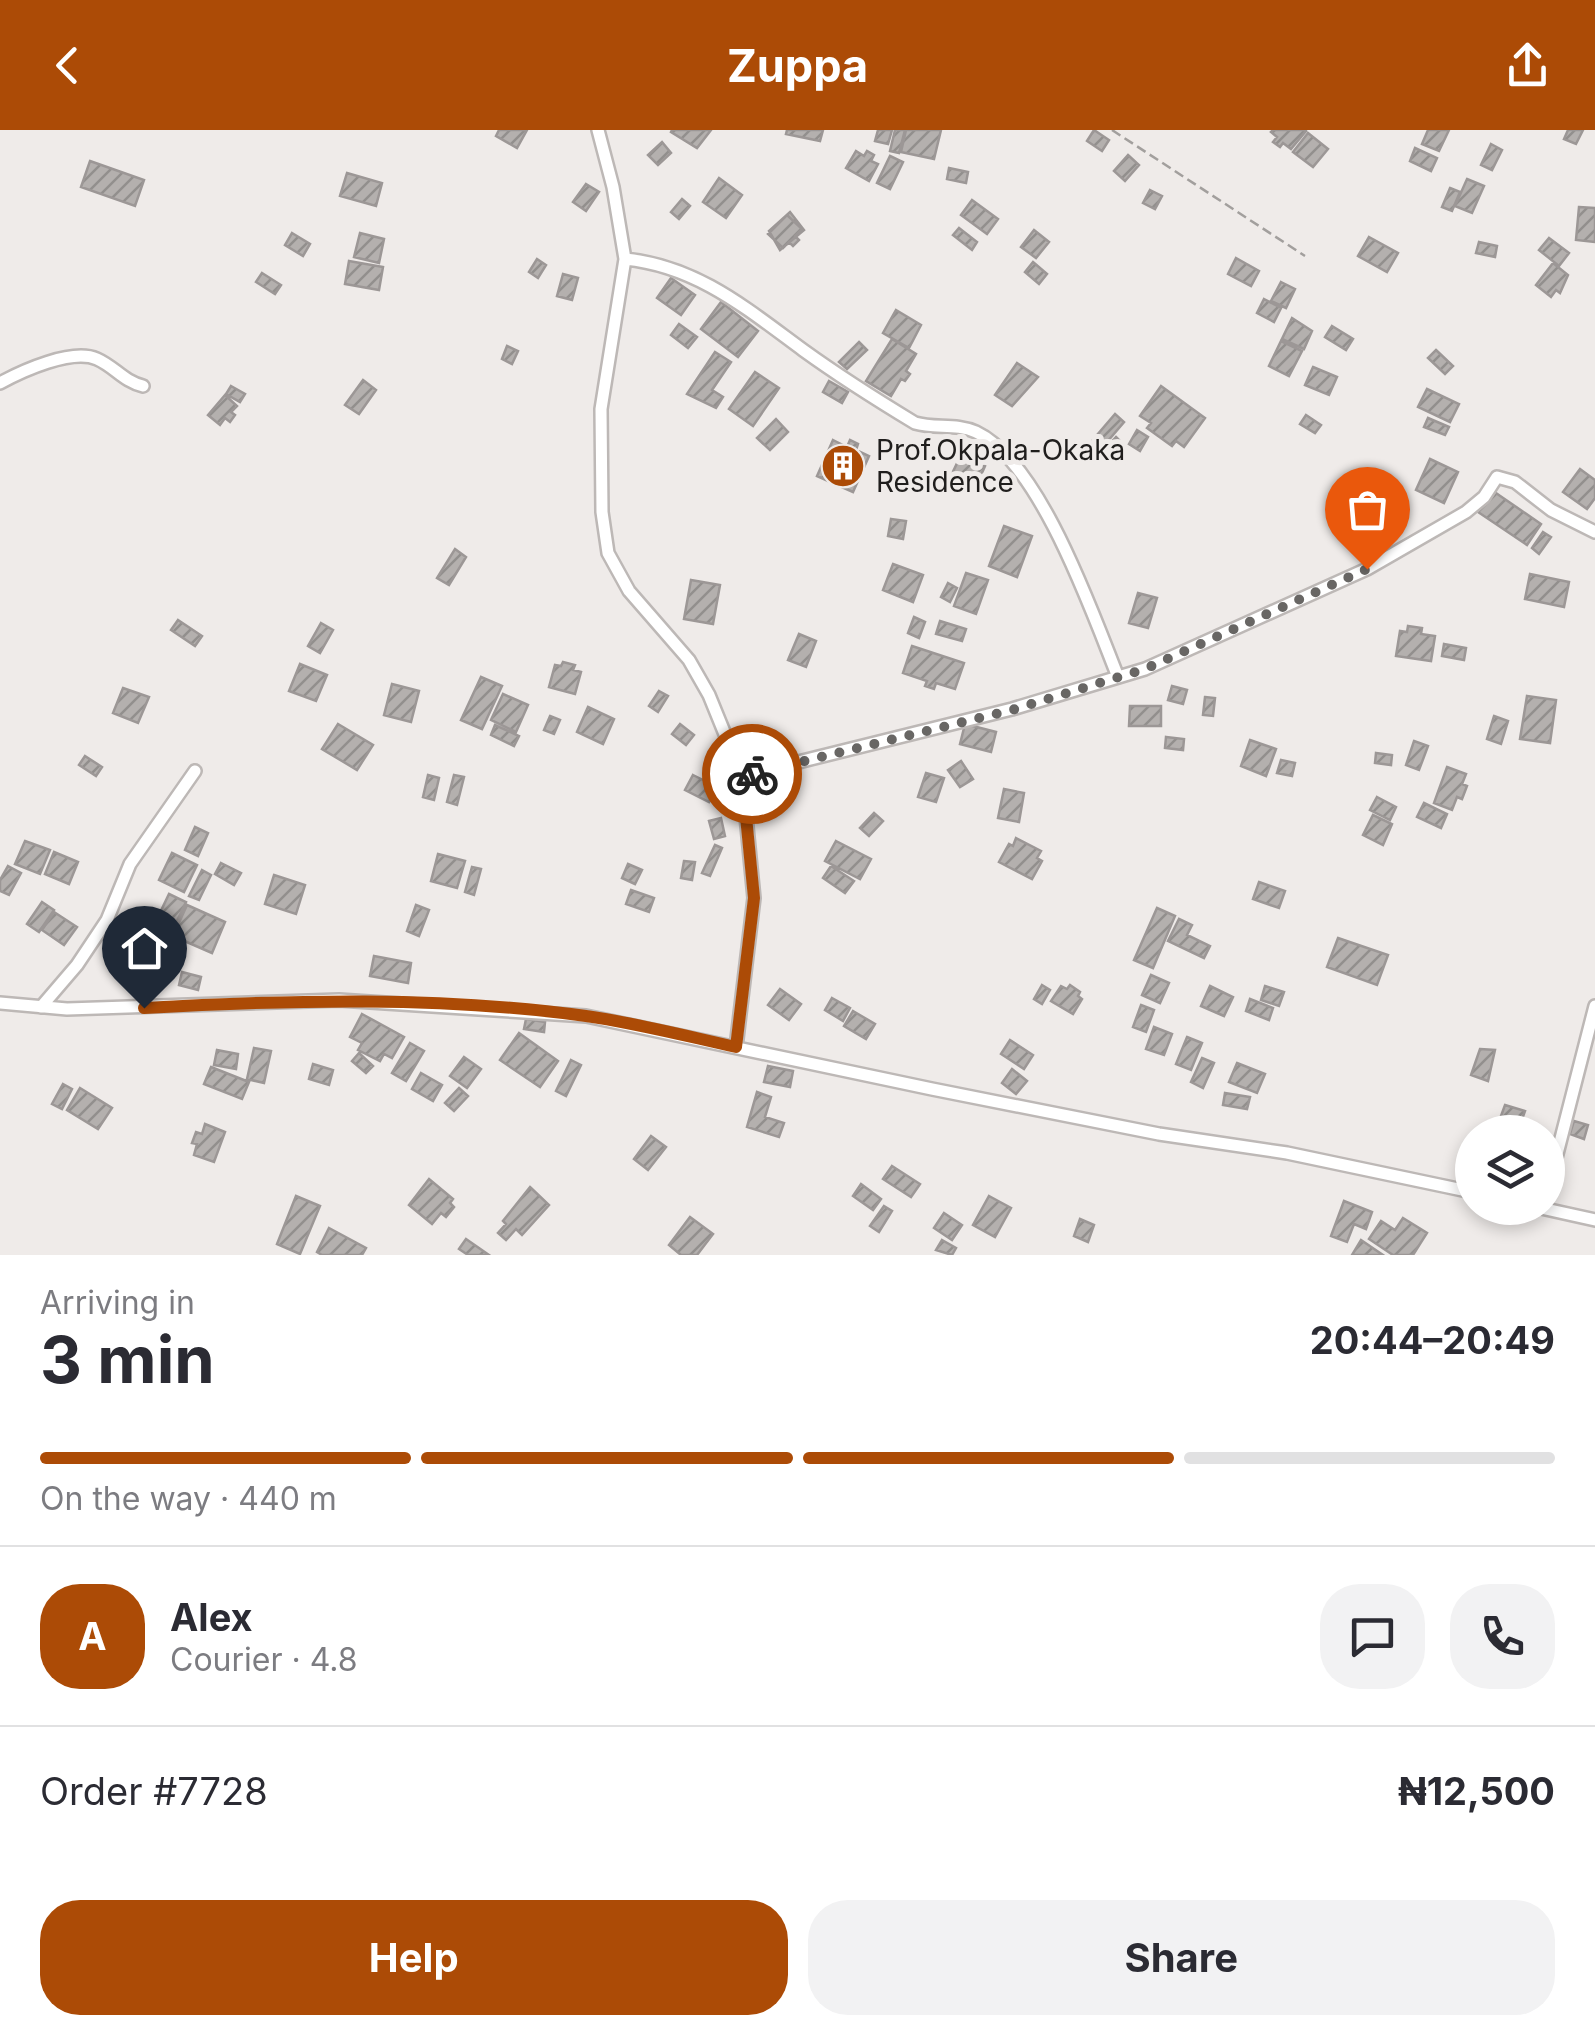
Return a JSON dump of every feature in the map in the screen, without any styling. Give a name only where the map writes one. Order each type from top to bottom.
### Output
[{"type":"street","points":[[598,130],[613,187],[625,259],[601,409],[602,512],[608,553],[630,591],[689,660],[709,695],[742,776],[754,898],[736,1047]]},
{"type":"street","points":[[625,259],[646,261],[726,292],[801,348],[915,423],[960,427],[994,443],[1013,462],[1037,498],[1076,574],[1118,677]]},
{"type":"street","points":[[0,384],[20,372],[73,355],[93,357],[111,367],[125,382],[143,386]]},
{"type":"street","points":[[742,776],[1012,710],[1145,669],[1367,569],[1466,512],[1497,477],[1515,482],[1551,510],[1595,532]]},
{"type":"street","points":[[42,1007],[78,965],[106,920],[130,864],[195,772]]},
{"type":"street","points":[[0,1002],[42,1007],[144,1008],[282,1000],[586,1016],[823,1068],[1159,1134],[1287,1153],[1455,1188]]},
{"type":"street","points":[[1565,1123],[1595,1006]]},
{"type":"street","points":[[1565,1213],[1595,1220]]},
{"type":"path","points":[[1112,130],[1305,256]]},
{"type":"building","points":[[499,130],[527,130],[517,148],[496,136]]},
{"type":"building","points":[[672,130],[711,130],[697,148]]},
{"type":"building","points":[[787,130],[823,130],[820,141],[786,134]]},
{"type":"building","points":[[878,130],[892,130],[888,144],[875,141]]},
{"type":"building","points":[[895,130],[905,130],[899,153],[890,151]]},
{"type":"building","points":[[906,130],[941,130],[934,159],[901,152]]},
{"type":"building","points":[[1094,130],[1109,140],[1102,151],[1087,141]]},
{"type":"building","points":[[1273,130],[1306,131],[1291,149],[1273,142],[1277,137]]},
{"type":"building","points":[[1428,130],[1449,130],[1439,151],[1422,144]]},
{"type":"building","points":[[1568,130],[1583,130],[1576,144],[1564,139]]},
{"type":"building","points":[[1308,133],[1328,149],[1313,167],[1293,152]]},
{"type":"building","points":[[662,142],[671,153],[658,165],[648,155]]},
{"type":"building","points":[[1491,144],[1502,150],[1492,170],[1481,165]]},
{"type":"building","points":[[1415,148],[1437,158],[1431,171],[1410,161]]},
{"type":"building","points":[[856,151],[864,156],[867,151],[874,155],[871,161],[878,164],[869,181],[846,168]]},
{"type":"building","points":[[1128,155],[1139,165],[1125,181],[1114,171]]},
{"type":"building","points":[[890,156],[903,162],[890,189],[877,183]]},
{"type":"building","points":[[90,161],[144,180],[135,206],[81,187]]},
{"type":"building","points":[[949,168],[968,172],[966,183],[947,179]]},
{"type":"building","points":[[347,173],[382,183],[376,206],[340,196]]},
{"type":"building","points":[[719,178],[742,195],[726,218],[703,202]]},
{"type":"building","points":[[1467,179],[1484,186],[1472,213],[1455,206]]},
{"type":"building","points":[[586,184],[599,192],[586,211],[573,202]]},
{"type":"building","points":[[1450,188],[1460,192],[1452,211],[1442,207]]},
{"type":"building","points":[[1150,190],[1162,196],[1155,209],[1143,203]]},
{"type":"building","points":[[682,199],[690,206],[679,219],[671,212]]},
{"type":"building","points":[[972,200],[998,219],[987,234],[961,215]]},
{"type":"building","points":[[1579,207],[1595,208],[1595,242],[1576,240]]},
{"type":"building","points":[[790,212],[804,230],[780,250],[769,231]]},
{"type":"building","points":[[787,215],[802,229],[793,246],[789,242],[783,248],[768,234]]},
{"type":"building","points":[[959,228],[977,242],[972,250],[953,235]]},
{"type":"building","points":[[1034,230],[1049,242],[1036,258],[1021,247]]},
{"type":"building","points":[[292,233],[310,244],[303,256],[285,245]]},
{"type":"building","points":[[360,233],[384,239],[379,263],[354,257]]},
{"type":"building","points":[[1369,237],[1398,253],[1387,272],[1358,256]]},
{"type":"building","points":[[1549,238],[1569,253],[1559,266],[1539,250]]},
{"type":"building","points":[[1479,242],[1497,246],[1495,257],[1476,253]]},
{"type":"building","points":[[1236,258],[1259,271],[1251,286],[1228,274]]},
{"type":"building","points":[[537,259],[546,265],[538,278],[529,272]]},
{"type":"building","points":[[349,261],[383,267],[379,290],[345,284]]},
{"type":"building","points":[[1033,262],[1047,274],[1039,284],[1025,272]]},
{"type":"building","points":[[1553,263],[1568,275],[1560,293],[1556,290],[1551,297],[1536,285]]},
{"type":"building","points":[[262,273],[281,285],[275,294],[256,282]]},
{"type":"building","points":[[563,274],[578,278],[572,300],[557,296]]},
{"type":"building","points":[[671,278],[695,295],[681,315],[657,298]]},
{"type":"building","points":[[1281,282],[1295,289],[1286,308],[1271,301]]},
{"type":"building","points":[[1264,299],[1281,308],[1274,322],[1257,313]]},
{"type":"building","points":[[721,302],[758,331],[738,357],[701,329]]},
{"type":"building","points":[[896,310],[921,325],[909,348],[883,333]]},
{"type":"building","points":[[1292,318],[1312,331],[1304,349],[1282,339]]},
{"type":"building","points":[[679,324],[697,337],[688,348],[671,335]]},
{"type":"building","points":[[1332,326],[1353,339],[1346,350],[1325,337]]},
{"type":"building","points":[[892,339],[916,354],[906,371],[910,374],[905,381],[901,379],[891,396],[866,381]]},
{"type":"building","points":[[1281,341],[1302,351],[1289,376],[1269,366]]},
{"type":"building","points":[[859,342],[867,350],[847,369],[839,362]]},
{"type":"building","points":[[507,346],[518,351],[512,364],[502,359]]},
{"type":"building","points":[[1436,350],[1453,366],[1445,374],[1428,358]]},
{"type":"building","points":[[715,352],[731,362],[712,390],[723,397],[716,408],[687,394]]},
{"type":"building","points":[[1017,363],[1038,377],[1012,406],[995,395]]},
{"type":"building","points":[[1313,367],[1337,377],[1329,395],[1305,385]]},
{"type":"building","points":[[755,372],[779,388],[753,426],[729,409]]},
{"type":"building","points":[[363,380],[376,390],[359,414],[345,405]]},
{"type":"building","points":[[829,381],[848,392],[842,403],[823,392]]},
{"type":"building","points":[[231,386],[245,394],[240,402],[226,394]]},
{"type":"building","points":[[1161,386],[1205,418],[1184,447],[1176,441],[1172,446],[1147,428],[1151,423],[1140,416]]},
{"type":"building","points":[[1427,389],[1459,404],[1450,422],[1418,407]]},
{"type":"building","points":[[225,395],[237,406],[231,412],[235,415],[230,422],[225,418],[220,425],[208,415]]},
{"type":"building","points":[[1115,414],[1124,422],[1101,449],[1092,441]]},
{"type":"building","points":[[1306,415],[1321,425],[1315,433],[1300,424]]},
{"type":"building","points":[[1428,418],[1449,427],[1445,435],[1424,427]]},
{"type":"building","points":[[776,419],[788,432],[770,450],[757,438]]},
{"type":"building","points":[[1137,430],[1148,437],[1140,451],[1129,444]]},
{"type":"building","points":[[1116,437],[1124,445],[1112,458],[1103,451]]},
{"type":"building","name":"Prof.Okpala-Okaka Residence","points":[[833,440],[847,447],[850,440],[858,444],[856,450],[869,456],[853,492],[817,476]]},
{"type":"building","points":[[961,455],[985,466],[974,491],[949,480]]},
{"type":"building","points":[[1430,459],[1458,472],[1444,503],[1416,490]]},
{"type":"building","points":[[1580,469],[1595,480],[1595,498],[1587,509],[1563,492]]},
{"type":"building","points":[[1493,491],[1541,524],[1527,545],[1478,512]]},
{"type":"building","points":[[891,519],[906,521],[903,539],[888,536]]},
{"type":"building","points":[[1004,526],[1032,536],[1017,577],[989,566]]},
{"type":"building","points":[[1543,532],[1551,537],[1539,554],[1532,548]]},
{"type":"building","points":[[455,549],[466,557],[449,585],[437,578]]},
{"type":"building","points":[[893,564],[923,575],[913,602],[883,590]]},
{"type":"building","points":[[966,573],[988,580],[976,614],[954,606]]},
{"type":"building","points":[[1530,574],[1569,582],[1564,607],[1525,599]]},
{"type":"building","points":[[691,580],[720,585],[713,624],[684,619]]},
{"type":"building","points":[[948,583],[957,588],[950,602],[941,597]]},
{"type":"building","points":[[1138,593],[1157,598],[1148,628],[1129,623]]},
{"type":"building","points":[[914,617],[925,622],[919,638],[908,633]]},
{"type":"building","points":[[178,620],[202,636],[195,646],[171,630]]},
{"type":"building","points":[[940,621],[966,629],[962,641],[936,634]]},
{"type":"building","points":[[321,623],[333,630],[320,653],[308,646]]},
{"type":"building","points":[[1408,626],[1435,636],[1431,661],[1396,656],[1400,631],[1407,632]]},
{"type":"building","points":[[799,634],[816,641],[806,667],[788,660]]},
{"type":"building","points":[[1444,644],[1466,648],[1464,660],[1442,656]]},
{"type":"building","points":[[912,646],[964,663],[955,689],[936,683],[934,689],[925,686],[927,681],[903,673]]},
{"type":"building","points":[[563,662],[575,665],[573,670],[581,672],[575,694],[549,687],[555,665],[561,666]]},
{"type":"building","points":[[300,664],[327,675],[316,701],[289,691]]},
{"type":"building","points":[[481,677],[502,686],[482,729],[461,720]]},
{"type":"building","points":[[392,684],[419,691],[411,722],[384,715]]},
{"type":"building","points":[[1172,686],[1187,690],[1183,704],[1168,700]]},
{"type":"building","points":[[123,688],[149,697],[138,723],[113,713]]},
{"type":"building","points":[[659,691],[668,696],[658,712],[649,706]]},
{"type":"building","points":[[503,694],[528,705],[516,732],[491,720]]},
{"type":"building","points":[[1527,696],[1556,700],[1550,743],[1520,739]]},
{"type":"building","points":[[1205,697],[1215,698],[1213,716],[1203,715]]},
{"type":"building","points":[[1130,706],[1161,706],[1161,726],[1129,726]]},
{"type":"building","points":[[588,707],[614,719],[603,744],[577,732]]},
{"type":"building","points":[[550,716],[560,720],[554,734],[544,730]]},
{"type":"building","points":[[1494,716],[1508,721],[1501,744],[1487,739]]},
{"type":"building","points":[[338,724],[373,745],[357,770],[322,749]]},
{"type":"building","points":[[680,724],[694,735],[686,745],[672,734]]},
{"type":"building","points":[[965,724],[996,732],[991,752],[960,744]]},
{"type":"building","points":[[495,725],[519,736],[514,746],[491,735]]},
{"type":"building","points":[[1166,737],[1184,739],[1183,750],[1165,748]]},
{"type":"building","points":[[1250,740],[1276,749],[1266,776],[1241,766]]},
{"type":"building","points":[[1414,741],[1428,746],[1419,770],[1406,765]]},
{"type":"building","points":[[1376,753],[1392,755],[1391,765],[1375,763]]},
{"type":"building","points":[[85,756],[102,767],[96,776],[79,765]]},
{"type":"building","points":[[1281,760],[1295,763],[1292,776],[1277,773]]},
{"type":"building","points":[[961,761],[973,779],[960,787],[948,770]]},
{"type":"building","points":[[1447,767],[1466,774],[1462,799],[1457,797],[1452,810],[1434,803]]},
{"type":"building","points":[[926,773],[944,778],[936,802],[918,797]]},
{"type":"building","points":[[428,775],[439,778],[434,800],[423,797]]},
{"type":"building","points":[[454,775],[464,777],[457,805],[447,802]]},
{"type":"building","points":[[693,775],[717,787],[709,802],[685,790]]},
{"type":"building","points":[[1004,789],[1024,793],[1019,822],[998,818]]},
{"type":"building","points":[[1377,797],[1396,807],[1390,820],[1370,810]]},
{"type":"building","points":[[1424,803],[1447,814],[1441,828],[1417,817]]},
{"type":"building","points":[[874,813],[883,821],[869,836],[860,828]]},
{"type":"building","points":[[1373,815],[1392,824],[1383,845],[1363,835]]},
{"type":"building","points":[[721,818],[725,836],[714,839],[709,821]]},
{"type":"building","points":[[195,827],[208,833],[198,856],[185,850]]},
{"type":"building","points":[[1016,838],[1041,851],[1037,858],[1042,861],[1032,879],[999,862]]},
{"type":"building","points":[[25,841],[50,850],[40,874],[15,864]]},
{"type":"building","points":[[836,841],[871,859],[860,879],[825,861]]},
{"type":"building","points":[[715,845],[722,848],[710,876],[702,873]]},
{"type":"building","points":[[54,852],[78,862],[69,884],[45,874]]},
{"type":"building","points":[[172,853],[197,865],[184,892],[159,880]]},
{"type":"building","points":[[438,854],[465,861],[457,888],[431,881]]},
{"type":"building","points":[[684,861],[695,862],[692,880],[681,878]]},
{"type":"building","points":[[221,863],[241,873],[234,885],[215,874]]},
{"type":"building","points":[[628,864],[642,870],[635,884],[622,878]]},
{"type":"building","points":[[8,866],[21,873],[9,895],[0,891],[0,880]]},
{"type":"building","points":[[831,866],[854,881],[845,893],[823,878]]},
{"type":"building","points":[[472,867],[481,869],[474,895],[465,892]]},
{"type":"building","points":[[202,870],[211,875],[199,900],[189,896]]},
{"type":"building","points":[[274,875],[305,885],[296,914],[265,904]]},
{"type":"building","points":[[1259,882],[1285,891],[1279,908],[1253,899]]},
{"type":"building","points":[[631,890],[654,898],[649,912],[626,904]]},
{"type":"building","points":[[169,894],[186,902],[175,925],[158,917]]},
{"type":"building","points":[[42,902],[54,910],[39,932],[27,924]]},
{"type":"building","points":[[187,905],[225,922],[212,953],[173,936]]},
{"type":"building","points":[[416,905],[429,910],[419,936],[407,931]]},
{"type":"building","points":[[1157,908],[1175,916],[1153,968],[1134,960]]},
{"type":"building","points":[[54,912],[77,927],[64,945],[42,930]]},
{"type":"building","points":[[1179,919],[1192,925],[1187,935],[1210,946],[1204,958],[1168,941]]},
{"type":"building","points":[[1338,938],[1388,955],[1377,985],[1327,967]]},
{"type":"building","points":[[122,940],[144,950],[135,969],[113,960]]},
{"type":"building","points":[[374,956],[411,963],[408,983],[370,976]]},
{"type":"building","points":[[182,972],[201,977],[198,990],[179,985]]},
{"type":"building","points":[[1151,975],[1169,983],[1160,1003],[1142,995]]},
{"type":"building","points":[[1042,985],[1050,990],[1042,1004],[1034,999]]},
{"type":"building","points":[[1070,985],[1080,992],[1078,996],[1082,999],[1073,1014],[1051,1001],[1061,986],[1067,989]]},
{"type":"building","points":[[1210,986],[1233,997],[1224,1016],[1201,1006]]},
{"type":"building","points":[[1265,986],[1284,992],[1279,1006],[1261,1000]]},
{"type":"building","points":[[780,989],[801,1004],[789,1020],[768,1005]]},
{"type":"building","points":[[832,998],[850,1008],[843,1021],[825,1010]]},
{"type":"building","points":[[1250,999],[1273,1008],[1269,1020],[1246,1011]]},
{"type":"building","points":[[1141,1005],[1154,1010],[1146,1032],[1133,1027]]},
{"type":"building","points":[[853,1011],[875,1024],[866,1039],[844,1026]]},
{"type":"building","points":[[362,1014],[404,1037],[392,1058],[384,1054],[380,1061],[358,1050],[362,1043],[350,1037]]},
{"type":"building","points":[[526,1019],[545,1022],[544,1032],[524,1029]]},
{"type":"building","points":[[1154,1027],[1172,1034],[1164,1055],[1146,1049]]},
{"type":"building","points":[[519,1033],[558,1061],[540,1087],[500,1060]]},
{"type":"building","points":[[1187,1037],[1202,1043],[1191,1070],[1176,1064]]},
{"type":"building","points":[[1010,1040],[1033,1055],[1024,1069],[1001,1054]]},
{"type":"building","points":[[410,1043],[424,1051],[406,1081],[392,1073]]},
{"type":"building","points":[[254,1048],[271,1051],[264,1083],[247,1079]]},
{"type":"building","points":[[1480,1049],[1495,1050],[1488,1081],[1471,1075]]},
{"type":"building","points":[[217,1050],[238,1054],[236,1069],[214,1065]]},
{"type":"building","points":[[359,1053],[373,1066],[366,1073],[352,1061]]},
{"type":"building","points":[[464,1057],[481,1069],[467,1088],[450,1076]]},
{"type":"building","points":[[1202,1058],[1214,1063],[1203,1088],[1191,1082]]},
{"type":"building","points":[[571,1060],[581,1065],[566,1096],[556,1091]]},
{"type":"building","points":[[1237,1063],[1265,1074],[1257,1093],[1229,1082]]},
{"type":"building","points":[[313,1064],[333,1070],[329,1085],[309,1079]]},
{"type":"building","points":[[768,1066],[793,1071],[790,1087],[764,1082]]},
{"type":"building","points":[[211,1067],[249,1082],[242,1099],[204,1084]]},
{"type":"building","points":[[1012,1069],[1027,1081],[1016,1094],[1002,1083]]},
{"type":"building","points":[[421,1073],[442,1085],[433,1101],[412,1089]]},
{"type":"building","points":[[63,1084],[72,1089],[62,1109],[52,1104]]},
{"type":"building","points":[[80,1088],[112,1108],[98,1129],[67,1110]]},
{"type":"building","points":[[459,1088],[468,1096],[454,1111],[445,1103]]},
{"type":"building","points":[[757,1092],[771,1097],[765,1117],[784,1123],[779,1137],[747,1127]]},
{"type":"building","points":[[1225,1093],[1250,1097],[1247,1109],[1223,1105]]},
{"type":"building","points":[[1505,1105],[1525,1111],[1524,1115],[1501,1115]]},
{"type":"building","points":[[1574,1121],[1588,1125],[1584,1139],[1570,1134]]},
{"type":"building","points":[[205,1124],[225,1132],[214,1162],[194,1155],[197,1144],[192,1143],[196,1132],[202,1134]]},
{"type":"building","points":[[651,1136],[666,1147],[648,1170],[634,1159]]},
{"type":"building","points":[[892,1166],[920,1184],[911,1197],[883,1179]]},
{"type":"building","points":[[429,1179],[453,1199],[450,1203],[454,1207],[446,1217],[441,1213],[432,1224],[409,1205]]},
{"type":"building","points":[[861,1184],[881,1199],[873,1210],[853,1196]]},
{"type":"building","points":[[530,1187],[549,1205],[522,1235],[516,1229],[506,1240],[498,1233],[506,1224],[503,1221]]},
{"type":"building","points":[[296,1196],[320,1206],[300,1254],[277,1244]]},
{"type":"building","points":[[989,1196],[1011,1208],[995,1237],[973,1225]]},
{"type":"building","points":[[1344,1201],[1372,1212],[1366,1229],[1354,1224],[1347,1242],[1331,1236]]},
{"type":"building","points":[[884,1206],[892,1211],[879,1232],[870,1226]]},
{"type":"building","points":[[944,1213],[962,1225],[952,1240],[934,1228]]},
{"type":"building","points":[[690,1217],[713,1234],[697,1255],[681,1255],[669,1245]]},
{"type":"building","points":[[1403,1218],[1427,1233],[1413,1255],[1393,1255],[1369,1239],[1381,1221],[1395,1230]]},
{"type":"building","points":[[1080,1219],[1094,1225],[1088,1242],[1074,1236]]},
{"type":"building","points":[[329,1228],[366,1248],[362,1255],[317,1252]]},
{"type":"building","points":[[466,1239],[489,1255],[468,1255],[459,1249]]},
{"type":"building","points":[[942,1240],[956,1248],[952,1255],[936,1250]]},
{"type":"building","points":[[1361,1240],[1383,1255],[1352,1255]]},
{"type":"way so far","points":[[752,774],[1012,710],[1145,669],[1367,569]]},
{"type":"place","name":"Prof.Okpala-Okaka Residence","points":[[843,466]]},
{"type":"route","points":[[144,1008],[339,1000],[503,1009],[586,1016],[736,1047],[754,898],[742,776],[752,774]]}]
